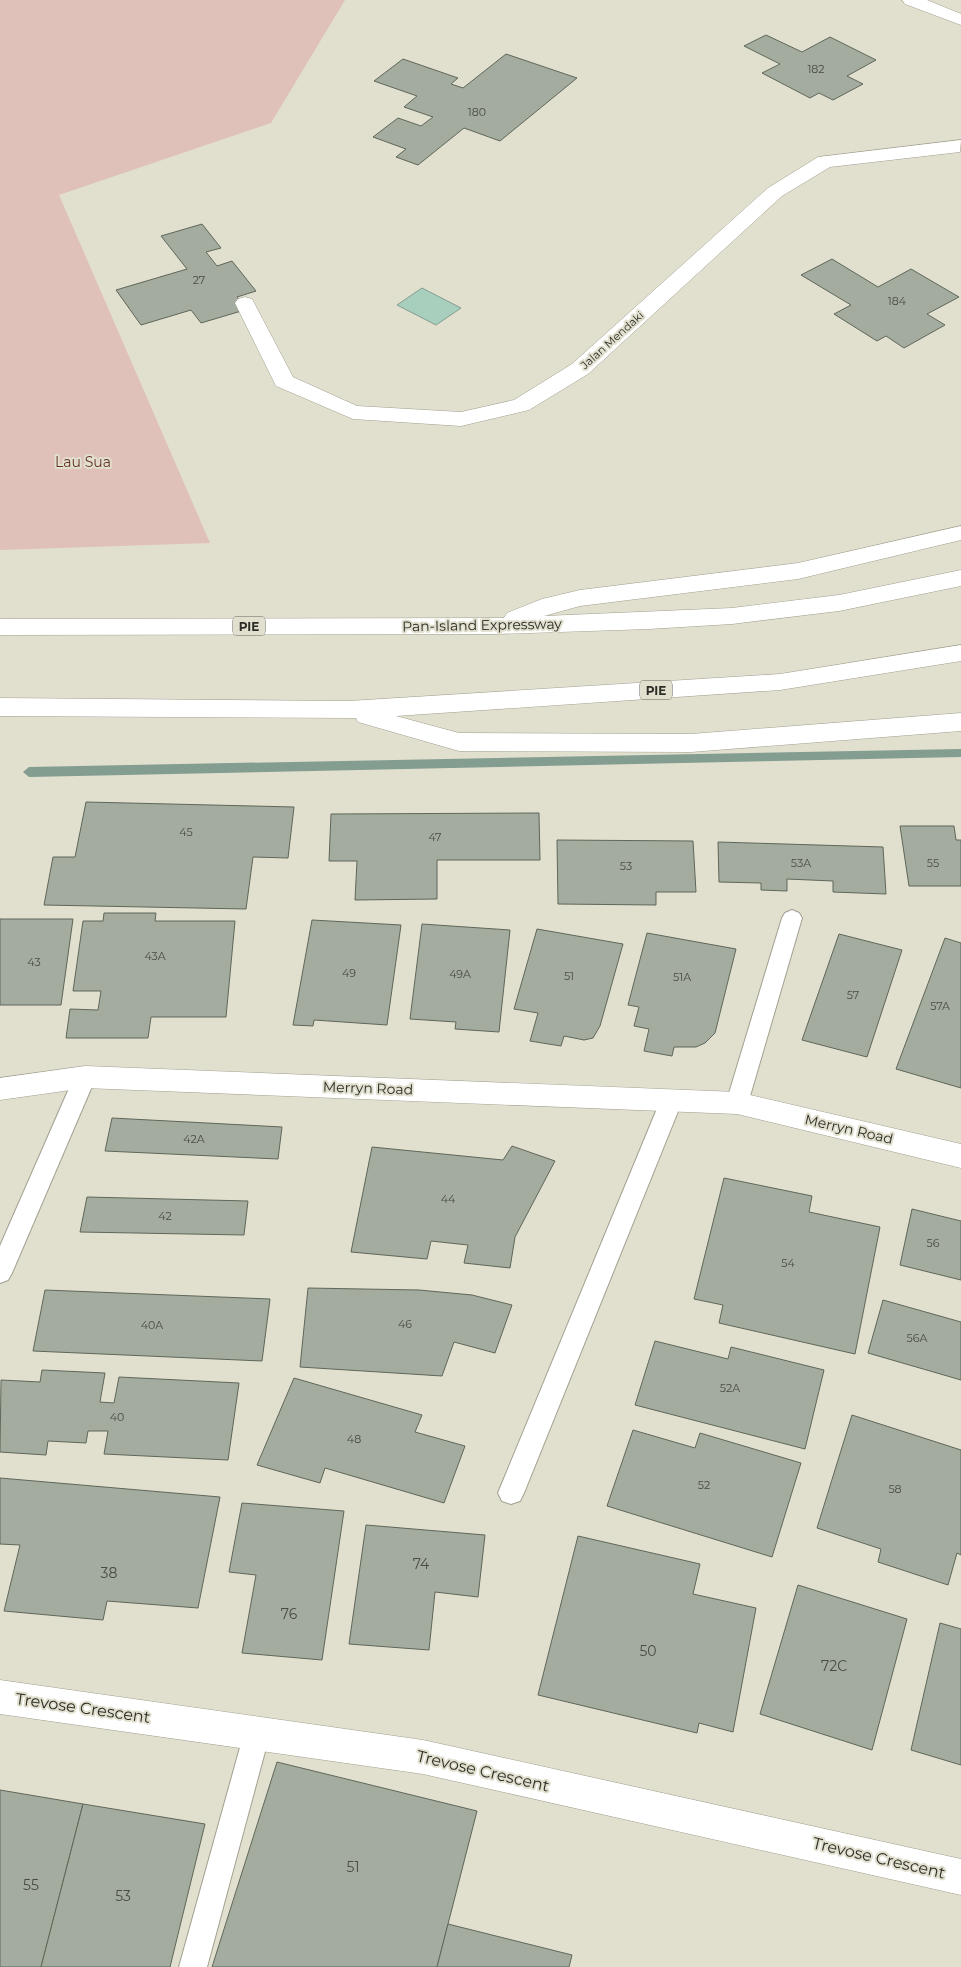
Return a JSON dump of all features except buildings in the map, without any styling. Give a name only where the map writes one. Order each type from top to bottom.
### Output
[{"type":"main road","points":[[911,0],[961,20]]},
{"type":"main road","name":"Jalan Mendaki","points":[[245,303],[264,345],[284,381],[353,412],[461,419],[521,405],[580,369],[775,192],[825,161],[869,158],[961,145],[961,154]]},
{"type":"main road","points":[[498,626],[550,605],[580,598],[798,571],[961,532]]},
{"type":"main road","name":"Pan-Island Expressway","points":[[0,627],[498,626],[732,616],[839,603],[961,578]]},
{"type":"main road","name":"PIE","points":[[0,707],[349,710],[780,682],[961,653]]},
{"type":"main road","points":[[349,710],[459,742],[691,743],[961,722]]},
{"type":"main road","name":"Merryn Road","points":[[0,1089],[85,1077],[672,1099],[737,1104],[961,1156]]},
{"type":"main road","name":"Trevose Crescent","points":[[0,1697],[424,1757],[469,1769],[961,1877]]},
{"type":"lane","points":[[737,1104],[792,918]]},
{"type":"lane","points":[[0,1273],[85,1077]]},
{"type":"lane","points":[[511,1493],[672,1099]]},
{"type":"lane","points":[[193,1967],[257,1733]]},
{"type":"green space","name":"Lau Sua","points":[[0,0],[345,0],[271,123],[59,195],[210,543],[0,550]]},
{"type":"shaded area","points":[[422,288],[461,308],[436,325],[397,305]]},
{"type":"waterway","points":[[29,772],[961,753]]}]
